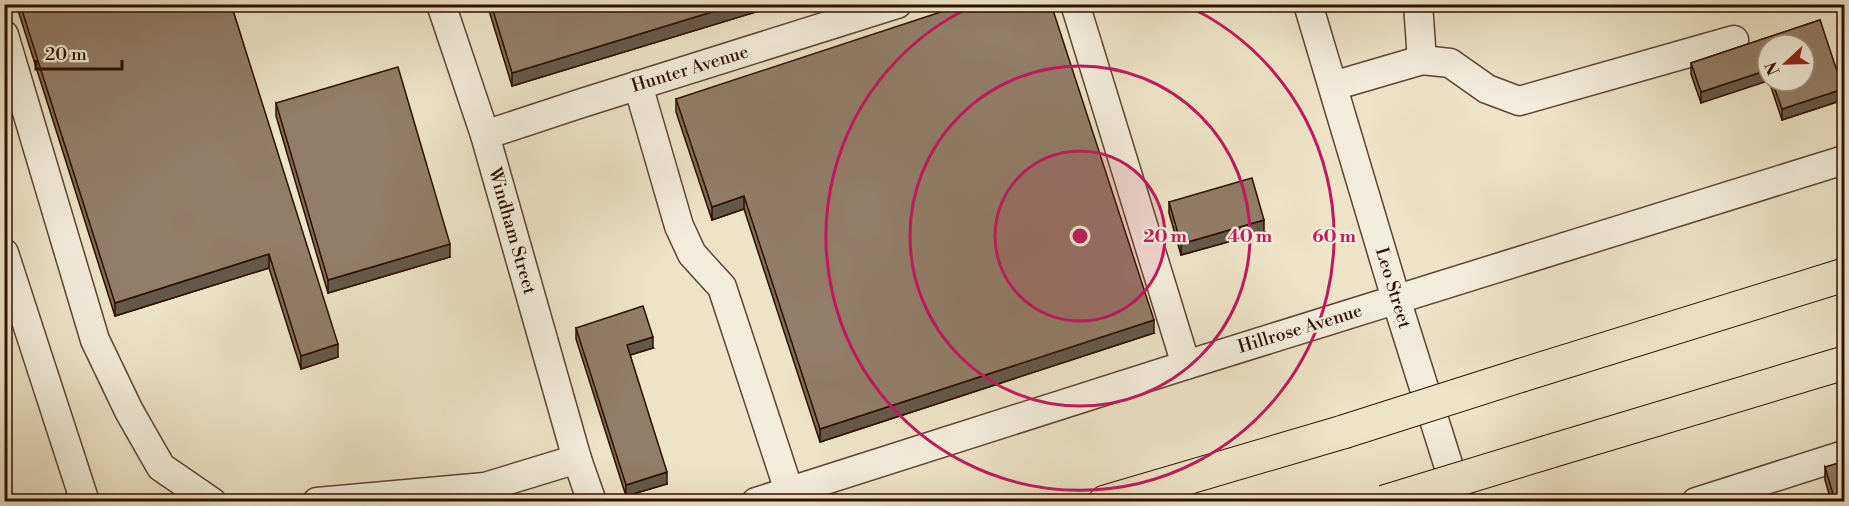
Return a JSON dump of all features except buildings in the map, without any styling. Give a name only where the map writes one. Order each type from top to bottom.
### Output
[{"type":"highway","points":[[1105,501],[1343,432],[1845,275]]},
{"type":"highway","points":[[1384,501],[1845,363]]},
{"type":"street","name":"Windham Street","points":[[441,4],[485,135],[577,459]]},
{"type":"street","name":"Hunter Avenue","points":[[485,135],[897,4]]},
{"type":"street","points":[[1075,4],[1186,365]]},
{"type":"street","name":"Leo Street","points":[[1308,4],[1396,299],[1460,501]]},
{"type":"street","points":[[1418,4],[1422,60]]},
{"type":"street","points":[[4,35],[95,340],[129,411],[161,467],[212,501]]},
{"type":"street","points":[[1333,86],[1422,60],[1450,63],[1487,89],[1519,101],[1734,40]]},
{"type":"street","points":[[638,85],[679,226],[692,254],[722,287],[789,491]]},
{"type":"street","name":"Hillrose Avenue","points":[[756,501],[1845,160]]},
{"type":"street","points":[[4,253],[85,501]]},
{"type":"street","points":[[1695,501],[1845,455]]},
{"type":"street","points":[[317,501],[485,487],[577,459],[592,501]]}]
